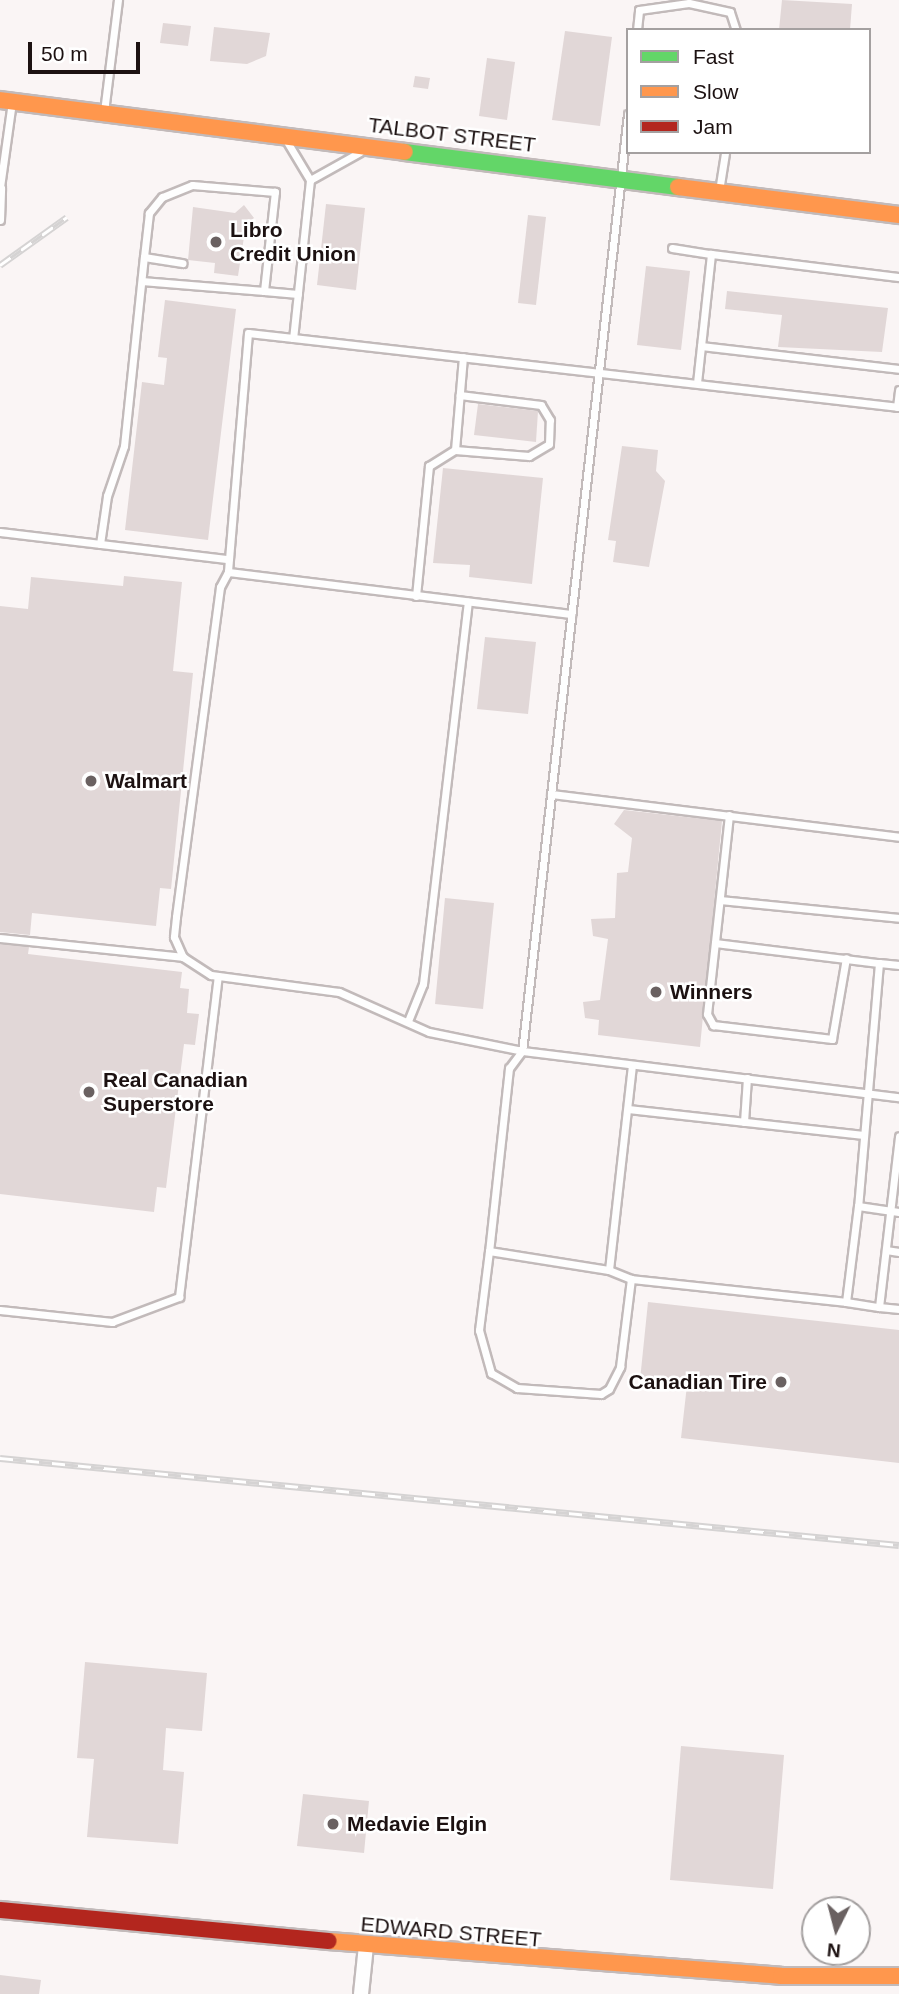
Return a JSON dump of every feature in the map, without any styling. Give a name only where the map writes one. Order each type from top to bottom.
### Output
[{"type":"main road","name":"TALBOT STREET","points":[[6,101],[379,146],[899,215]]},
{"type":"main road","name":"EDWARD STREET","points":[[0,1910],[366,1946],[768,1975],[899,1976]]},
{"type":"street","points":[[361,1994],[366,1946]]},
{"type":"lane","points":[[103,112],[118,0]]},
{"type":"lane","points":[[637,28],[639,10],[689,3],[730,12],[735,28]]},
{"type":"lane","points":[[0,220],[1,152],[6,101]]},
{"type":"lane","points":[[626,132],[522,1051],[509,1068],[479,1330],[491,1373],[517,1388],[601,1394],[609,1389],[620,1367],[631,1279]]},
{"type":"lane","points":[[282,134],[310,180],[293,338]]},
{"type":"lane","points":[[310,180],[340,159],[379,146]]},
{"type":"lane","points":[[719,191],[724,154]]},
{"type":"lane","points":[[100,544],[107,496],[124,446],[149,213],[179,188],[275,192],[264,291]]},
{"type":"lane","points":[[672,248],[899,277]]},
{"type":"lane","points":[[697,383],[711,254]]},
{"type":"lane","points":[[144,257],[183,262]]},
{"type":"lane","points":[[142,281],[298,294]]},
{"type":"lane","points":[[183,957],[174,937],[176,917],[220,587],[228,572],[248,333],[898,407],[899,390]]},
{"type":"lane","points":[[701,346],[899,369]]},
{"type":"lane","points":[[455,450],[463,357]]},
{"type":"lane","points":[[415,596],[429,466],[455,450],[529,456],[549,444],[550,420],[541,405],[460,395]]},
{"type":"lane","points":[[0,532],[228,559]]},
{"type":"lane","points":[[228,572],[572,614]]},
{"type":"lane","points":[[408,1021],[422,992],[468,602]]},
{"type":"lane","points":[[551,794],[899,837]]},
{"type":"lane","points":[[729,815],[708,1020],[732,1030],[832,1039],[846,958]]},
{"type":"lane","points":[[720,900],[899,918]]},
{"type":"lane","points":[[0,938],[183,957],[218,976],[339,992],[474,1045],[899,1097]]},
{"type":"lane","points":[[715,943],[899,965]]},
{"type":"lane","points":[[846,1302],[858,1206],[879,963]]},
{"type":"lane","points":[[0,1310],[112,1322],[179,1297],[218,976]]},
{"type":"lane","points":[[609,1270],[632,1065]]},
{"type":"lane","points":[[744,1122],[747,1079]]},
{"type":"lane","points":[[628,1109],[864,1135]]},
{"type":"lane","points":[[879,1307],[886,1250],[895,1212],[899,1136]]},
{"type":"lane","points":[[858,1206],[895,1212]]},
{"type":"lane","points":[[886,1250],[899,1252]]},
{"type":"lane","points":[[489,1251],[609,1270],[631,1279],[899,1309]]},
{"type":"building","points":[[782,0],[852,4],[850,28],[779,28]]},
{"type":"building","points":[[163,23],[191,26],[188,46],[160,43]]},
{"type":"building","points":[[214,27],[270,33],[266,56],[247,64],[210,61]]},
{"type":"building","points":[[565,31],[612,37],[600,126],[552,120]]},
{"type":"building","points":[[487,58],[515,62],[507,120],[479,116]]},
{"type":"building","points":[[415,76],[430,78],[428,89],[413,87]]},
{"type":"building","points":[[326,204],[365,208],[356,290],[317,285]]},
{"type":"building","name":"Libro Credit Union","points":[[244,205],[254,218],[246,224],[238,276],[214,273],[215,263],[188,260],[193,207],[235,213]]},
{"type":"building","points":[[528,215],[546,217],[536,305],[518,303]]},
{"type":"building","points":[[646,266],[690,271],[681,350],[637,345]]},
{"type":"building","points":[[727,291],[888,308],[882,352],[778,347],[782,315],[725,309]]},
{"type":"building","points":[[165,300],[236,309],[208,540],[125,530],[142,382],[164,385],[167,358],[158,357]]},
{"type":"building","points":[[478,404],[538,411],[536,442],[474,435]]},
{"type":"building","points":[[622,446],[658,450],[656,471],[665,481],[649,567],[613,562],[616,541],[608,540]]},
{"type":"building","points":[[443,468],[543,478],[532,584],[469,577],[470,565],[433,563]]},
{"type":"building","name":"Walmart","points":[[124,576],[182,582],[173,671],[193,673],[171,889],[160,888],[156,926],[32,913],[30,935],[0,932],[0,606],[28,609],[31,577],[123,586]]},
{"type":"building","points":[[485,637],[536,642],[528,714],[477,709]]},
{"type":"building","points":[[624,810],[722,821],[700,1047],[598,1035],[599,1020],[585,1018],[583,1002],[600,1000],[608,939],[593,936],[591,919],[615,918],[617,873],[628,872],[632,838],[614,824]]},
{"type":"building","points":[[445,898],[494,903],[483,1009],[435,1004]]},
{"type":"building","name":"Real Canadian Superstore","points":[[0,944],[29,947],[28,954],[182,972],[180,988],[189,989],[187,1013],[199,1014],[195,1045],[184,1044],[166,1188],[157,1187],[154,1212],[0,1194]]},
{"type":"building","name":"Canadian Tire","points":[[648,1302],[899,1330],[899,1463],[681,1438],[687,1385],[640,1380]]},
{"type":"building","points":[[85,1662],[207,1673],[202,1731],[166,1728],[163,1770],[184,1772],[178,1844],[87,1837],[94,1759],[77,1758]]},
{"type":"building","points":[[681,1746],[784,1755],[773,1889],[670,1880]]},
{"type":"building","name":"Medavie Elgin","points":[[303,1794],[369,1801],[364,1853],[297,1846]]},
{"type":"building","points":[[0,1975],[41,1980],[39,1994],[0,1994]]},
{"type":"railway","points":[[0,265],[67,217]]},
{"type":"railway","points":[[0,1458],[899,1545]]},
{"type":"traffic: fast","points":[[405,152],[678,187]]},
{"type":"traffic: slow","points":[[0,100],[405,152]]},
{"type":"traffic: slow","points":[[678,187],[899,215]]},
{"type":"traffic: slow","points":[[329,1941],[781,1976],[899,1976]]},
{"type":"traffic: jam","points":[[0,1910],[329,1941]]},
{"type":"place","name":"Libro Credit Union","points":[[216,242]]},
{"type":"place","name":"Walmart","points":[[91,781]]},
{"type":"place","name":"Winners","points":[[656,992]]},
{"type":"place","name":"Real Canadian Superstore","points":[[89,1092]]},
{"type":"place","name":"Canadian Tire","points":[[781,1382]]},
{"type":"place","name":"Medavie Elgin","points":[[333,1824]]}]
